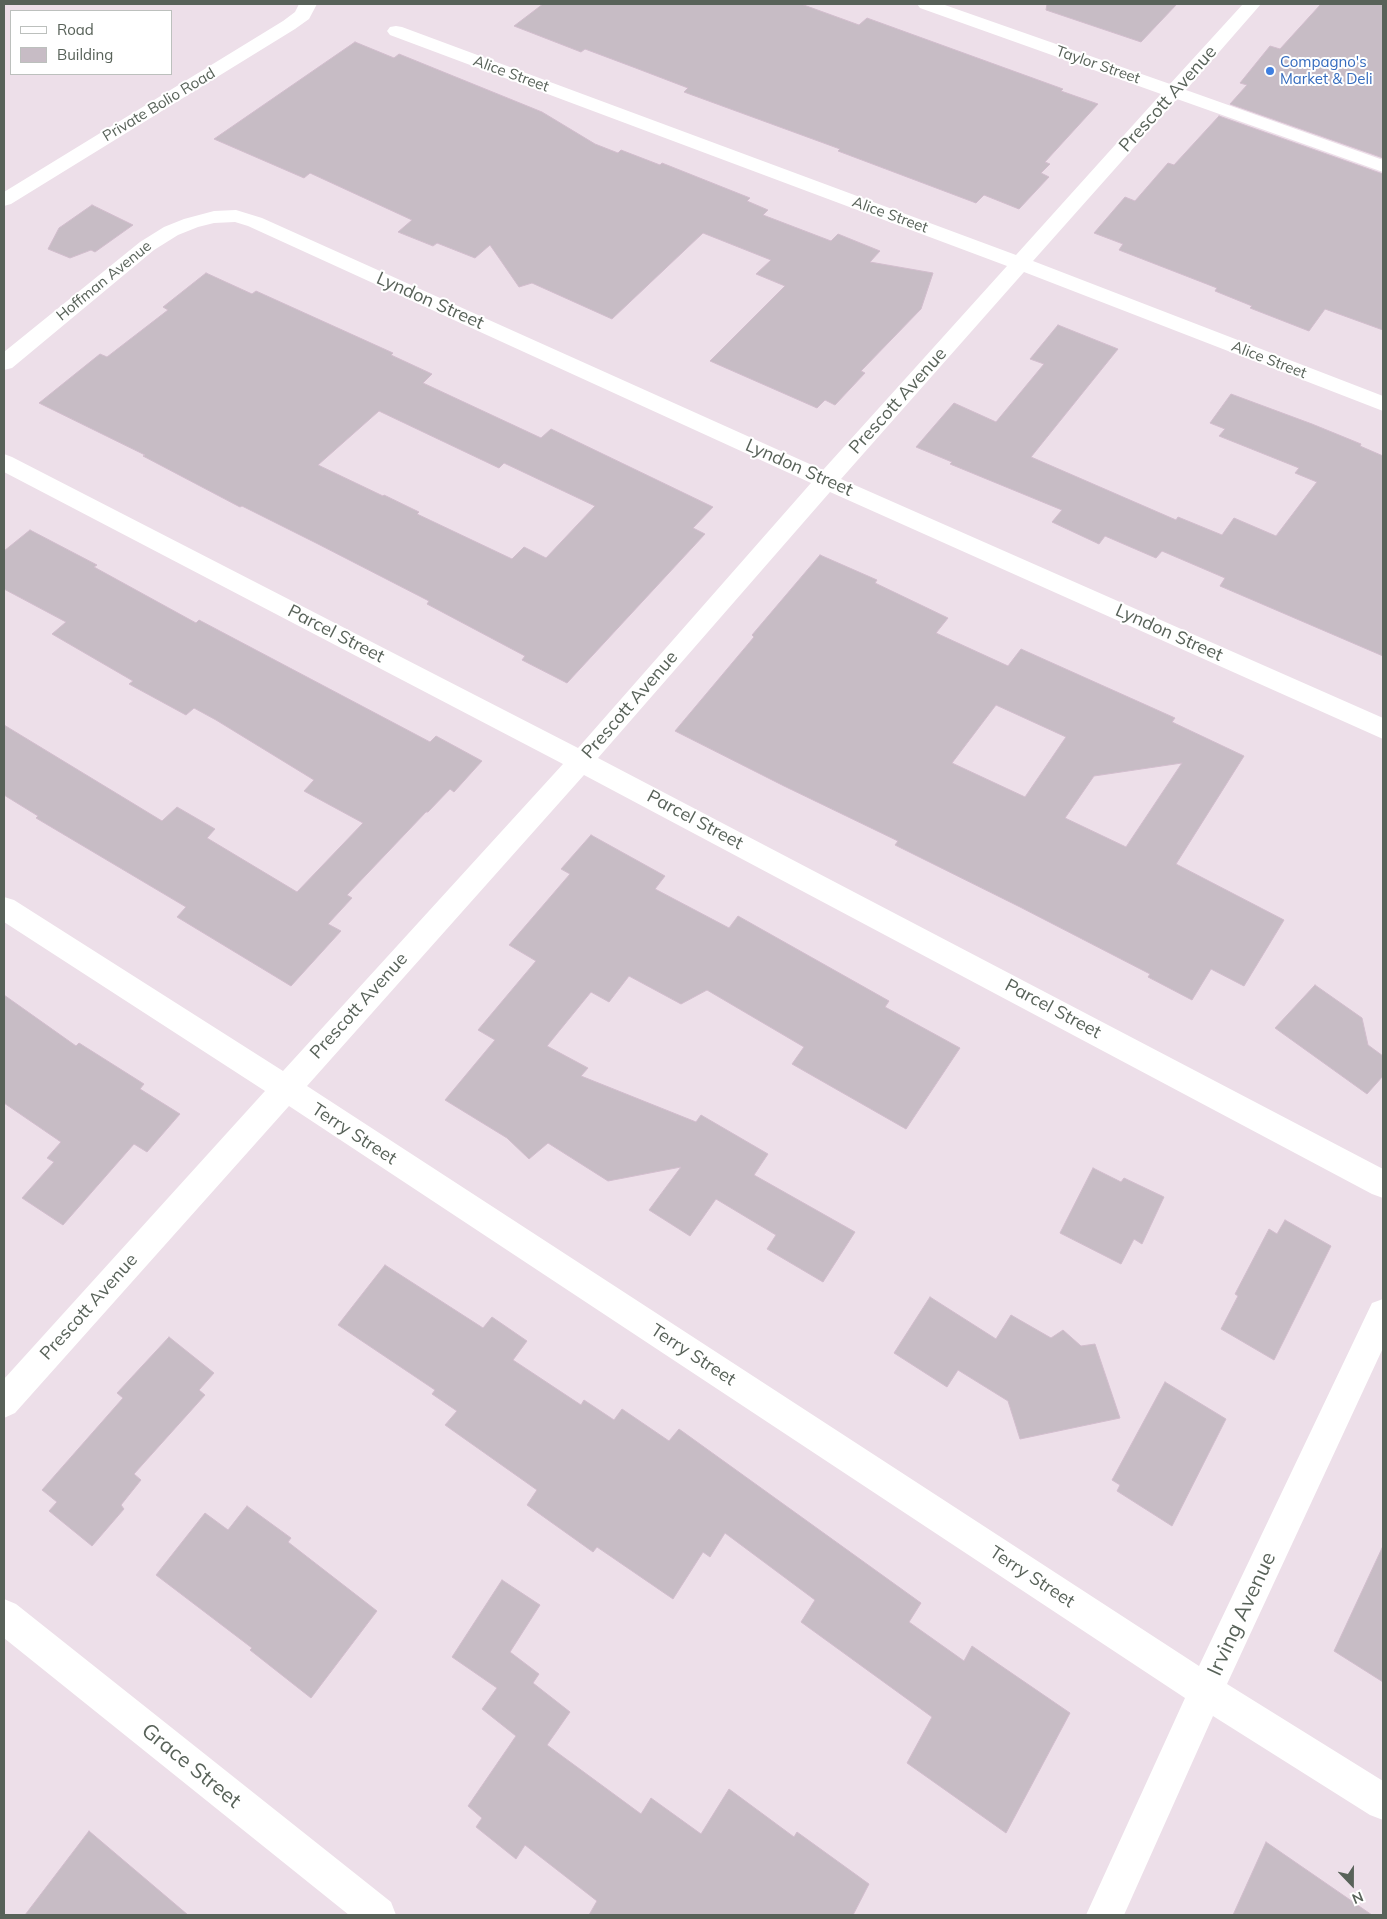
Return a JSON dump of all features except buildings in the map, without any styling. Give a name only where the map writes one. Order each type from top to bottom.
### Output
[{"type":"street","name":"Private Bolio Road","points":[[4,200],[289,26],[302,15],[308,4]]},
{"type":"street","name":"Taylor Street","points":[[926,4],[1383,166]]},
{"type":"street","name":"Prescott Avenue","points":[[4,1402],[581,760],[826,481],[1252,4]]},
{"type":"street","name":"Alice Street","points":[[396,31],[1021,264],[1383,404]]},
{"type":"street","name":"Lyndon Street","points":[[214,217],[236,216],[255,222],[826,481],[1383,729]]},
{"type":"street","name":"Hoffman Avenue","points":[[4,363],[147,246],[171,231],[214,217]]},
{"type":"street","name":"Parcel Street","points":[[4,462],[581,760],[1383,1184]]},
{"type":"street","name":"Terry Street","points":[[4,908],[285,1088],[1206,1690],[1383,1802]]},
{"type":"street","name":"Irving Avenue","points":[[1105,1915],[1206,1690],[1383,1314]]},
{"type":"street","name":"Grace Street","points":[[4,1616],[378,1915]]},
{"type":"place","name":"Compagno's Market & Deli","points":[[1270,71]]}]
